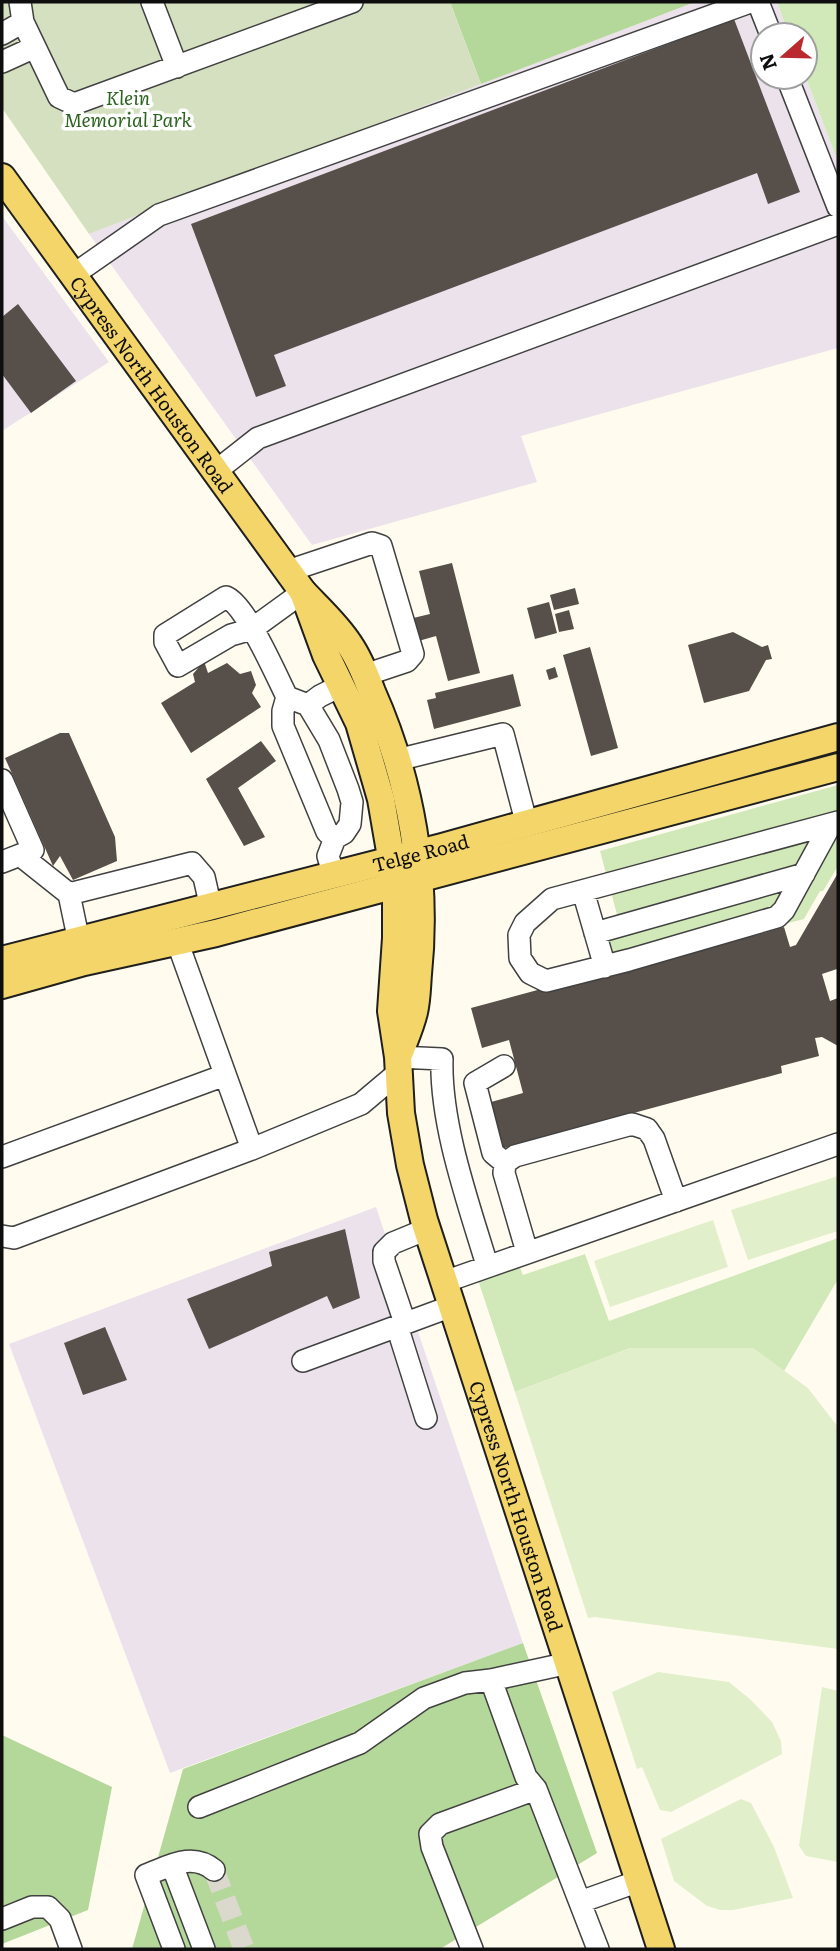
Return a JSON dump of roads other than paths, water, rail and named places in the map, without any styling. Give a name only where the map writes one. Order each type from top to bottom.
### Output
[{"type":"main road","name":"Cypress North Houston Road","points":[[2,177],[295,581],[326,654],[353,680],[384,717],[406,794],[406,870],[396,938],[391,1011],[399,1064],[401,1113],[410,1165],[427,1229],[661,1949]]},
{"type":"main road","name":"Cypress North Houston Road","points":[[353,680],[362,733],[406,870],[421,935],[414,1011],[399,1064]]},
{"type":"main road","name":"Telge Road","points":[[406,870],[527,825],[838,737]]},
{"type":"main road","name":"Telge Road","points":[[2,960],[177,942],[340,887],[838,767]]},
{"type":"main road","name":"Telge Road","points":[[2,985],[81,950],[211,908],[340,887]]},
{"type":"main road","points":[[340,887],[385,918],[396,938]]},
{"type":"lane","points":[[152,2],[177,67]]},
{"type":"lane","points":[[2,34],[21,12],[59,97],[74,104],[352,2]]},
{"type":"lane","points":[[73,275],[159,215],[750,2]]},
{"type":"lane","points":[[758,2],[765,21]]},
{"type":"lane","points":[[2,62],[35,47]]},
{"type":"lane","points":[[792,91],[838,207]]},
{"type":"lane","points":[[216,471],[258,438],[838,224]]},
{"type":"lane","points":[[308,705],[320,695],[407,661],[413,654],[380,546],[372,543],[295,581],[252,629],[287,697],[308,705],[331,746],[352,802],[350,824],[344,834],[335,838],[328,856],[340,887]]},
{"type":"lane","points":[[287,697],[283,726],[327,832],[335,838]]},
{"type":"lane","points":[[331,746],[362,733]]},
{"type":"lane","points":[[397,760],[503,734],[527,825]]},
{"type":"lane","points":[[2,780],[33,850],[11,859]]},
{"type":"lane","points":[[834,823],[784,910],[777,917],[605,967],[546,981],[530,973],[520,958],[519,934],[525,923],[552,899],[834,823]]},
{"type":"lane","points":[[11,859],[69,894],[192,863],[204,877],[211,908]]},
{"type":"lane","points":[[595,933],[804,874]]},
{"type":"lane","points":[[583,891],[605,967]]},
{"type":"lane","points":[[69,894],[81,950]]},
{"type":"lane","points":[[177,942],[252,1149]]},
{"type":"lane","points":[[2,1236],[14,1238],[252,1149],[361,1104],[399,1064],[442,1059],[441,1080],[450,1129],[466,1196],[487,1265]]},
{"type":"lane","points":[[504,1066],[475,1083],[493,1153],[505,1163]]},
{"type":"lane","points":[[2,1157],[225,1075]]},
{"type":"lane","points":[[361,1104],[401,1113]]},
{"type":"lane","points":[[527,1252],[504,1173],[505,1163],[515,1156],[632,1124],[647,1129],[654,1139],[676,1201]]},
{"type":"lane","points":[[303,1361],[401,1325],[487,1265],[838,1144]]},
{"type":"lane","points":[[426,1418],[384,1261],[384,1252],[393,1243],[427,1229]]},
{"type":"lane","points":[[199,1807],[360,1743],[424,1698],[465,1683],[569,1663]]},
{"type":"lane","points":[[491,1680],[526,1777],[536,1789],[598,1949]]},
{"type":"lane","points":[[472,1949],[432,1847],[430,1833],[440,1824],[536,1789]]},
{"type":"lane","points":[[174,1949],[146,1875],[184,1860],[204,1861],[214,1870]]},
{"type":"lane","points":[[172,1865],[204,1949]]},
{"type":"lane","points":[[580,1902],[639,1881]]},
{"type":"lane","points":[[2,1919],[32,1907],[48,1907],[60,1919],[71,1949]]},
{"type":"tunnel","points":[[214,1870],[244,1949]]},
{"type":"park label","name":"Klein Memorial Park","points":[[128,108]]}]
